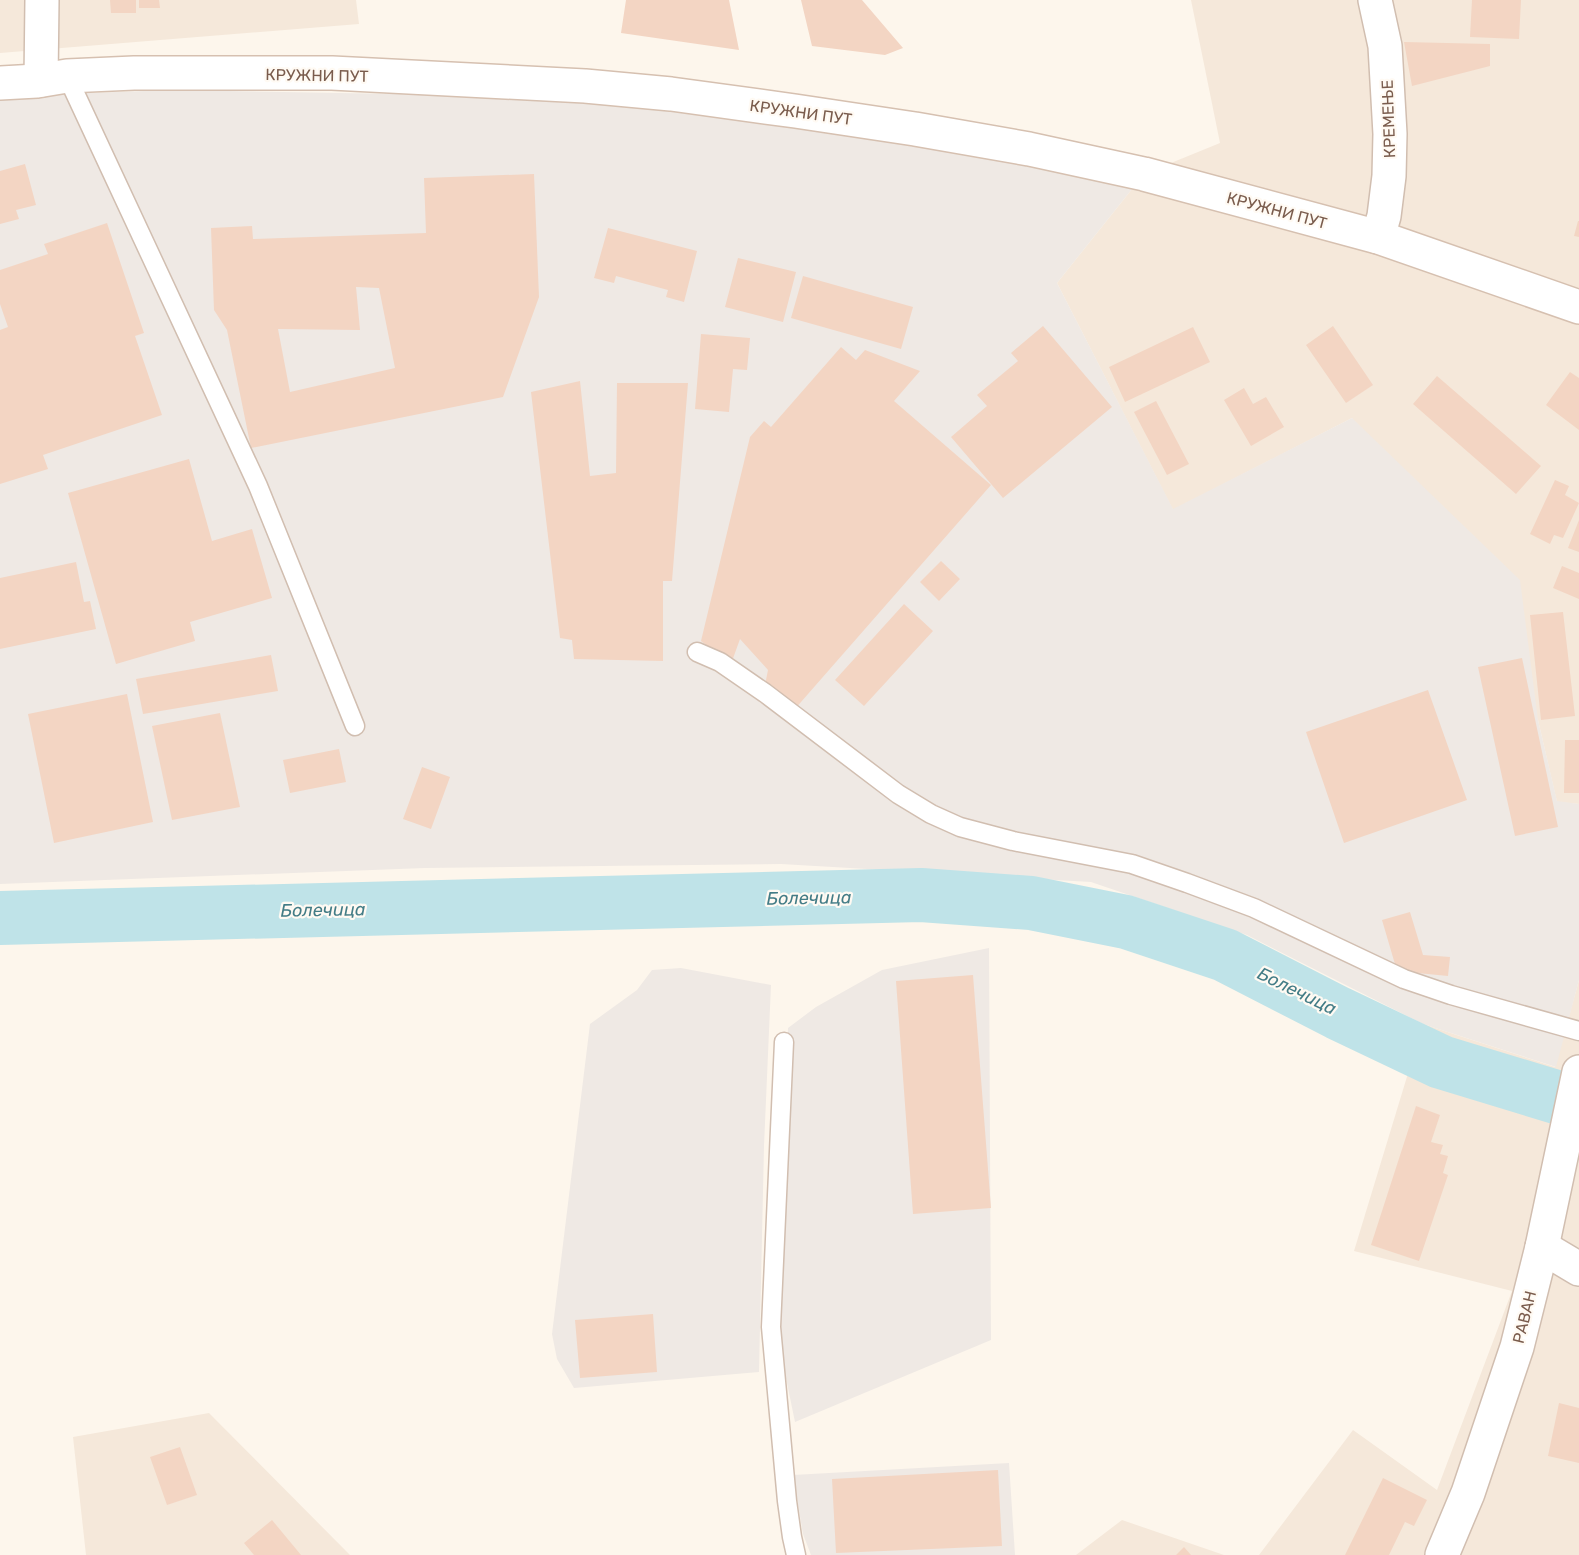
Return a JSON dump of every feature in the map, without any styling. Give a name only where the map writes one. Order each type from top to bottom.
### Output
[{"type":"main road","points":[[42,0],[54,78]]},
{"type":"main road","name":"КРЕМЕЊЕ","points":[[1375,0],[1385,46],[1390,134],[1389,176],[1384,216],[1377,237]]},
{"type":"main road","name":"КРУЖНИ ПУТ","points":[[0,83],[134,73],[332,73],[573,86],[671,94],[915,129],[1029,149],[1144,174],[1377,237],[1579,307]]},
{"type":"main road","name":"РАВАН","points":[[1442,1555],[1468,1493],[1517,1347],[1542,1247],[1579,1072]]},
{"type":"main road","points":[[1542,1247],[1579,1269]]},
{"type":"lane","points":[[54,78],[258,486],[355,726]]},
{"type":"lane","points":[[697,652],[720,662],[765,693],[898,794],[940,819],[960,827],[1013,841],[1132,864],[1254,908],[1404,979],[1451,996],[1579,1031]]},
{"type":"lane","points":[[784,1042],[771,1327],[787,1501],[796,1555]]},
{"type":"shaded area","points":[[0,0],[356,0],[359,24],[0,53]]},
{"type":"shaded area","points":[[1191,0],[1579,0],[1579,804],[1557,802],[1538,720],[1352,418],[1173,510],[1057,283],[1144,174],[1220,143]]},
{"type":"shaded area","points":[[173,90],[572,97],[1144,174],[1057,283],[1173,509],[1352,418],[1520,580],[1538,720],[1557,801],[1579,804],[1579,980],[1556,1067],[1423,1024],[1247,935],[1091,882],[781,864],[425,868],[0,884],[0,96]]},
{"type":"shaded area","points":[[989,948],[991,1340],[795,1422],[780,1349],[788,1028],[816,1007],[882,970]]},
{"type":"shaded area","points":[[681,968],[771,985],[764,1146],[759,1372],[574,1388],[557,1359],[552,1334],[590,1024],[637,990],[652,970]]},
{"type":"shaded area","points":[[1579,980],[1579,1555],[1259,1555],[1353,1430],[1437,1490],[1512,1291],[1354,1251],[1423,1024],[1555,1067]]},
{"type":"shaded area","points":[[209,1413],[350,1555],[86,1555],[73,1437]]},
{"type":"shaded area","points":[[1009,1463],[1015,1555],[811,1555],[803,1534],[793,1475]]},
{"type":"shaded area","points":[[1122,1520],[1224,1555],[1076,1555]]},
{"type":"building","points":[[110,0],[136,0],[136,13],[111,13]]},
{"type":"building","points":[[139,0],[159,0],[160,8],[139,8]]},
{"type":"building","points":[[626,0],[729,0],[739,50],[621,33]]},
{"type":"building","points":[[801,0],[862,0],[903,48],[885,55],[812,46]]},
{"type":"building","points":[[1472,0],[1521,0],[1519,39],[1470,37]]},
{"type":"building","points":[[1404,42],[1490,44],[1490,66],[1412,86]]},
{"type":"building","points":[[25,164],[36,205],[16,210],[19,219],[0,224],[0,171]]},
{"type":"building","points":[[534,174],[539,297],[503,397],[251,448],[227,330],[214,310],[211,228],[252,226],[253,239],[426,233],[424,178]],"holes":[[[356,287],[379,288],[395,368],[290,392],[278,329],[360,330]]]},
{"type":"building","points":[[1579,221],[1579,237],[1574,236]]},
{"type":"building","points":[[107,223],[144,333],[135,336],[162,415],[43,455],[48,469],[0,484],[0,330],[8,327],[0,304],[0,270],[48,254],[44,244]]},
{"type":"building","points":[[608,228],[697,251],[684,302],[666,297],[668,290],[616,276],[614,283],[594,278]]},
{"type":"building","points":[[738,258],[796,272],[783,322],[725,307]]},
{"type":"building","points":[[803,276],[913,307],[901,349],[791,318]]},
{"type":"building","points":[[1043,326],[1112,407],[1003,498],[951,437],[987,406],[977,395],[1018,361],[1011,353]]},
{"type":"building","points":[[1333,326],[1373,385],[1346,403],[1306,345]]},
{"type":"building","points":[[1193,327],[1210,362],[1125,402],[1109,367]]},
{"type":"building","points":[[701,334],[750,338],[747,370],[733,369],[729,412],[695,409]]},
{"type":"building","points":[[841,347],[856,360],[865,350],[920,371],[894,401],[991,485],[794,710],[765,685],[768,670],[740,639],[731,664],[701,641],[750,437],[764,421],[771,427]]},
{"type":"building","points":[[1570,372],[1579,378],[1579,430],[1546,405]]},
{"type":"building","points":[[1437,376],[1541,466],[1516,494],[1413,404]]},
{"type":"building","points":[[580,381],[590,476],[616,473],[617,383],[688,383],[672,581],[663,581],[663,661],[574,659],[572,640],[560,638],[531,392]]},
{"type":"building","points":[[1244,388],[1253,404],[1266,397],[1284,427],[1251,446],[1224,400]]},
{"type":"building","points":[[1156,401],[1189,464],[1167,475],[1134,412]]},
{"type":"building","points":[[189,459],[212,541],[252,529],[272,598],[190,622],[195,641],[116,664],[68,493]]},
{"type":"building","points":[[1555,480],[1569,486],[1565,495],[1579,503],[1563,538],[1554,535],[1550,544],[1530,534]]},
{"type":"building","points":[[1579,520],[1579,552],[1568,548]]},
{"type":"building","points":[[941,561],[960,579],[939,601],[920,582]]},
{"type":"building","points":[[76,562],[84,602],[90,601],[96,629],[0,649],[0,578]]},
{"type":"building","points":[[1562,566],[1579,573],[1579,599],[1553,588]]},
{"type":"building","points":[[904,604],[933,631],[864,706],[835,680]]},
{"type":"building","points":[[1563,612],[1575,716],[1541,720],[1530,615]]},
{"type":"building","points":[[271,655],[278,691],[143,714],[136,679]]},
{"type":"building","points":[[1522,658],[1558,827],[1515,836],[1478,667]]},
{"type":"building","points":[[1428,690],[1467,800],[1344,843],[1306,732]]},
{"type":"building","points":[[127,694],[153,822],[54,843],[28,714]]},
{"type":"building","points":[[220,713],[240,807],[172,820],[152,726]]},
{"type":"building","points":[[1565,740],[1579,740],[1579,793],[1564,793]]},
{"type":"building","points":[[339,749],[346,782],[290,793],[283,760]]},
{"type":"building","points":[[422,767],[450,777],[431,829],[403,819]]},
{"type":"building","points":[[1410,912],[1423,955],[1450,957],[1448,976],[1397,971],[1382,920]]},
{"type":"building","points":[[973,975],[991,1208],[913,1214],[896,981]]},
{"type":"building","points":[[1416,1106],[1440,1115],[1431,1142],[1443,1145],[1440,1154],[1448,1156],[1443,1173],[1448,1175],[1419,1261],[1371,1245]]},
{"type":"building","points":[[653,1314],[657,1372],[580,1378],[575,1320]]},
{"type":"building","points":[[1559,1403],[1579,1408],[1579,1463],[1548,1456]]},
{"type":"building","points":[[180,1447],[197,1495],[167,1505],[150,1457]]},
{"type":"building","points":[[998,1470],[1002,1546],[836,1553],[832,1479]]},
{"type":"building","points":[[1383,1478],[1427,1500],[1414,1526],[1405,1522],[1389,1555],[1345,1555]]},
{"type":"building","points":[[272,1520],[301,1555],[254,1555],[244,1543]]},
{"type":"building","points":[[1184,1547],[1191,1555],[1176,1555]]},
{"type":"waterway","name":"Болечица","points":[[0,918],[921,895],[1031,903],[1126,922],[1225,955],[1338,1013],[1441,1062],[1579,1104]]}]
